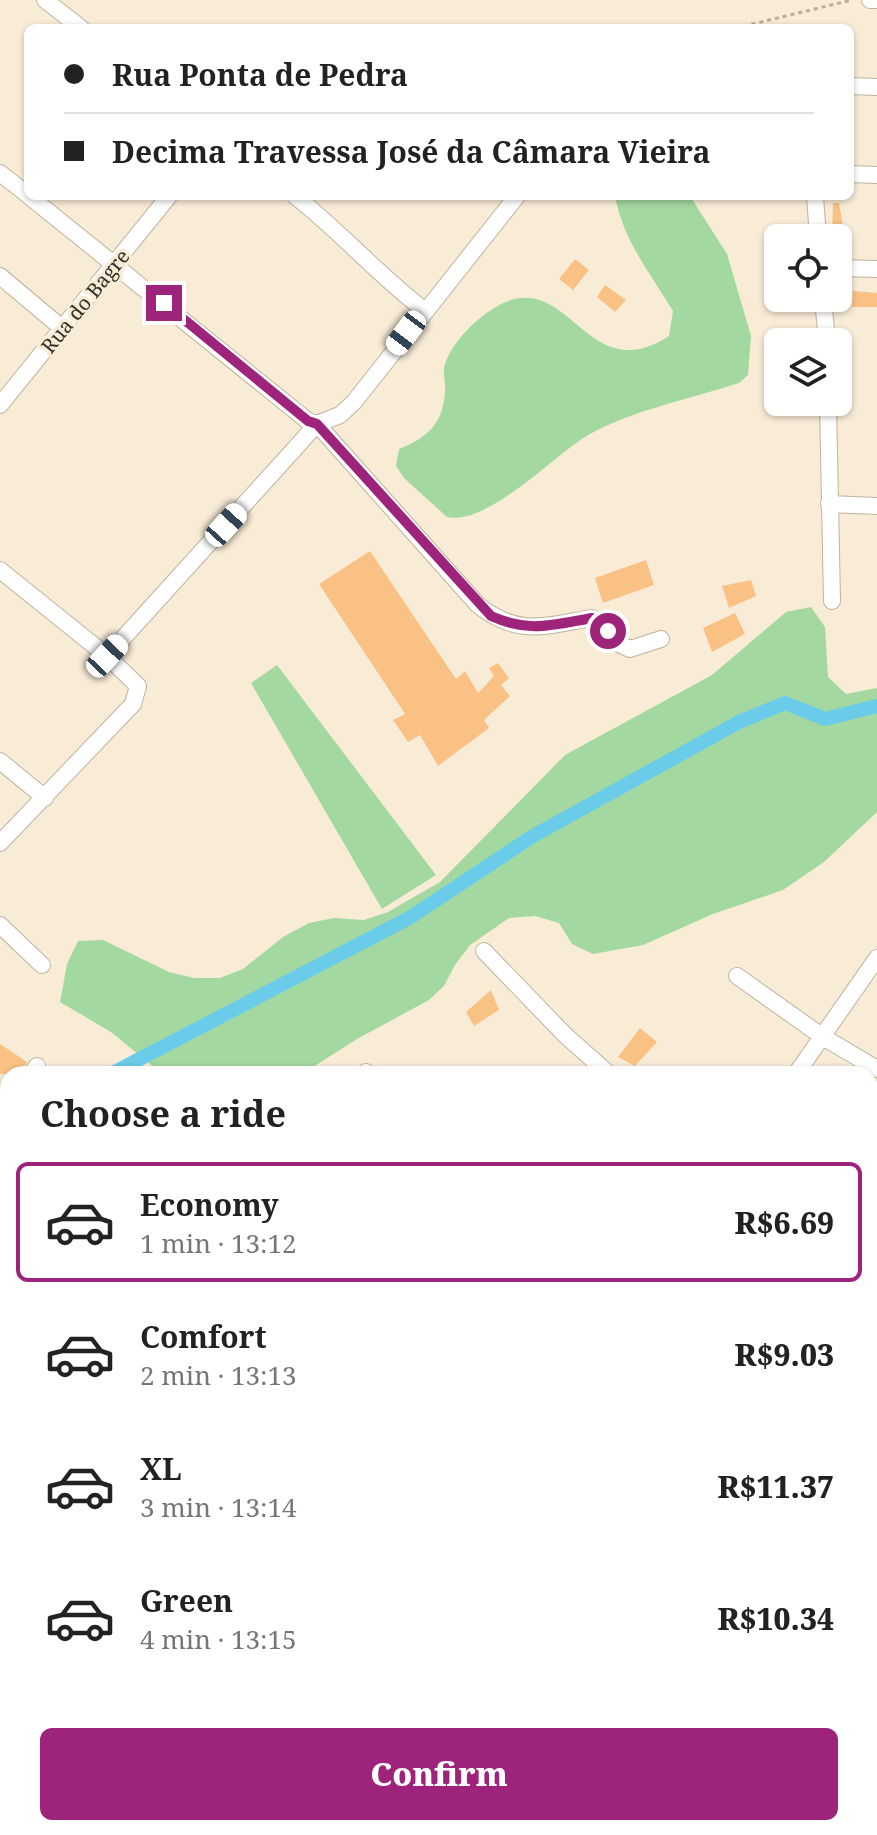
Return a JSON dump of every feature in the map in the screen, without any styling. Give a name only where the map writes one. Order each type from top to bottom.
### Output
[{"type":"street","points":[[45,0],[76,24]]},
{"type":"street","points":[[870,0],[877,0]]},
{"type":"street","points":[[854,86],[877,87]]},
{"type":"street","points":[[0,173],[24,192]]},
{"type":"street","points":[[854,174],[877,175]]},
{"type":"street","points":[[34,200],[290,407],[317,424],[491,616],[519,627],[533,628],[592,618],[617,643],[630,649],[661,639]]},
{"type":"street","name":"Rua do Bagre","points":[[3,395],[117,265],[166,200]]},
{"type":"street","points":[[300,200],[341,232],[382,275],[424,310]]},
{"type":"street","points":[[107,656],[317,424],[340,415],[354,402],[514,200]]},
{"type":"street","points":[[815,200],[817,224]]},
{"type":"street","points":[[852,268],[877,269]]},
{"type":"street","points":[[0,276],[63,329]]},
{"type":"street","points":[[828,416],[832,601]]},
{"type":"street","points":[[829,504],[877,506]]},
{"type":"street","points":[[0,570],[107,656],[138,686],[138,694],[45,798],[0,843]]},
{"type":"street","points":[[0,761],[45,798]]},
{"type":"street","points":[[0,925],[42,965]]},
{"type":"street","points":[[484,951],[565,1035],[600,1066]]},
{"type":"street","points":[[802,1066],[877,958]]},
{"type":"street","points":[[737,976],[823,1037],[872,1066]]},
{"type":"path","points":[[753,24],[852,0]]},
{"type":"green space","points":[[616,200],[693,200],[727,254],[751,336],[748,375],[739,383],[617,421],[582,439],[499,501],[463,517],[447,517],[404,478],[396,466],[399,449],[425,435],[437,421],[444,403],[444,368],[448,358],[461,337],[480,318],[511,300],[532,298],[550,305],[601,342],[620,349],[642,348],[669,336],[673,311],[631,242]]},
{"type":"green space","points":[[811,607],[825,627],[828,677],[846,694],[877,688],[877,812],[824,862],[783,890],[713,914],[643,945],[593,954],[572,944],[559,923],[535,916],[509,918],[470,945],[444,986],[429,1000],[315,1066],[152,1066],[111,1032],[60,1002],[67,964],[78,941],[103,940],[169,972],[194,978],[220,978],[243,969],[283,937],[309,923],[334,918],[364,920],[388,912],[440,882],[565,755],[712,675],[786,612]]},
{"type":"green space","points":[[277,665],[436,875],[382,909],[251,683]]},
{"type":"building","points":[[833,203],[839,203],[843,224],[832,224]]},
{"type":"building","points":[[575,259],[589,270],[573,290],[559,279]]},
{"type":"building","points":[[605,285],[626,300],[615,312],[597,297]]},
{"type":"building","points":[[853,291],[877,293],[877,307],[852,307]]},
{"type":"building","points":[[370,551],[456,679],[465,671],[478,693],[494,676],[489,668],[498,663],[509,678],[501,685],[510,696],[484,720],[489,728],[438,766],[420,735],[408,742],[393,720],[405,714],[319,584]]},
{"type":"building","points":[[646,560],[654,585],[603,603],[595,578]]},
{"type":"building","points":[[751,580],[756,596],[729,608],[722,586]]},
{"type":"building","points":[[735,613],[745,634],[712,652],[703,628]]},
{"type":"building","points":[[491,990],[499,1010],[474,1026],[466,1012]]},
{"type":"building","points":[[640,1028],[657,1042],[635,1066],[618,1057]]},
{"type":"building","points":[[0,1044],[27,1062],[25,1066],[0,1066]]},
{"type":"waterway","points":[[126,1066],[411,917],[533,836],[739,722],[785,703],[825,719],[877,706]]},
{"type":"route","points":[[164,303],[308,421],[317,424],[491,616],[519,627],[533,628],[592,618],[608,631]]}]
